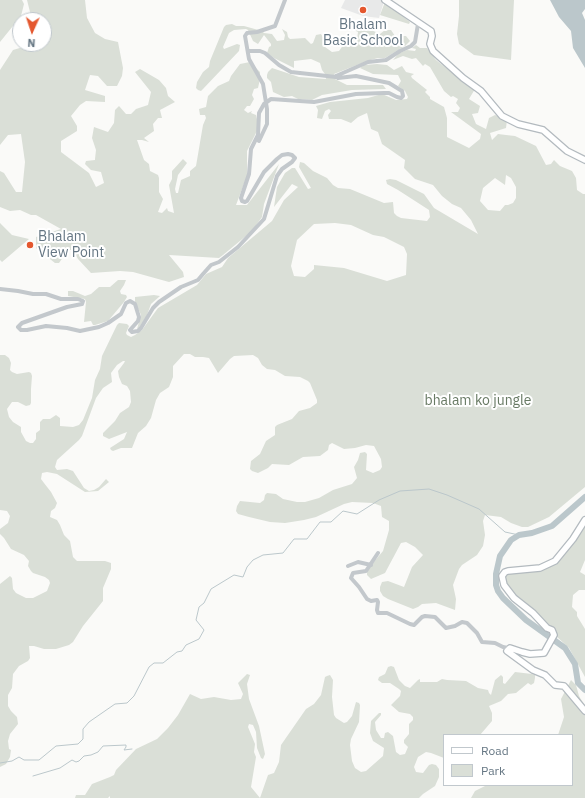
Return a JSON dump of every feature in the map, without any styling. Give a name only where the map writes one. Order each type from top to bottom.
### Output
[{"type":"street","points":[[251,149],[254,148],[267,124],[266,102],[263,84],[249,59],[245,40],[247,33],[257,32],[275,26],[285,0]]},
{"type":"street","points":[[385,0],[418,24],[431,31],[431,46],[435,53],[463,78],[481,91],[502,116],[518,124],[543,130],[567,151],[585,160]]},
{"type":"street","points":[[336,77],[337,75],[368,62],[386,60],[411,46],[415,42],[418,24]]},
{"type":"street","points":[[0,289],[33,294],[46,294],[61,299],[78,299],[83,301],[82,304],[67,307],[22,323],[18,327],[21,330],[46,326],[67,328],[80,332],[99,327],[121,314],[126,303],[130,301],[135,304],[139,317],[138,321],[130,330],[132,332],[138,331],[142,328],[153,308],[159,302],[181,287],[198,280],[212,265],[219,262],[238,247],[264,219],[277,176],[285,166],[294,161],[295,157],[286,154],[273,162],[264,172],[246,201],[243,202],[241,198],[249,174],[251,149],[258,135],[259,113],[266,102],[274,99],[314,102],[356,94],[389,93],[400,98],[403,96],[400,88],[389,83],[356,76],[338,78],[291,72],[279,65],[266,53],[260,51],[248,51]]},
{"type":"street","points":[[378,552],[366,571],[353,573],[351,578],[367,599],[370,601],[377,600],[378,613],[387,613],[414,625],[422,616],[435,618],[446,628],[455,626],[462,622],[467,623],[477,632],[482,642],[495,643],[503,647],[530,654],[544,653],[554,635],[552,630],[514,598],[504,585],[502,576],[508,571],[540,568],[555,561],[573,540],[585,520]]},
{"type":"street","points":[[348,566],[358,562],[371,565]]},
{"type":"street","points":[[508,648],[507,651],[525,665],[545,675],[555,685],[564,686],[585,711]]},
{"type":"shaded area","name":"Bhalam Basic School","points":[[345,0],[384,1],[379,18],[363,16],[341,8]]},
{"type":"shaded area","points":[[550,0],[585,0],[585,9],[582,13],[585,20],[585,68],[573,48],[571,31],[559,17]]},
{"type":"green space","points":[[0,0],[22,0],[24,4],[22,12],[12,12],[12,27],[0,42]]},
{"type":"green space","points":[[27,0],[85,0],[87,18],[95,33],[105,39],[118,42],[123,68],[122,76],[117,86],[107,86],[98,76],[90,75],[85,90],[105,96],[105,102],[86,101],[80,105],[71,116],[77,126],[77,131],[61,141],[61,152],[89,173],[96,187],[104,183],[101,172],[91,170],[85,164],[86,161],[95,160],[96,150],[92,138],[94,127],[108,132],[114,123],[115,110],[119,106],[126,114],[131,114],[136,109],[148,105],[151,92],[135,72],[140,69],[159,80],[166,88],[168,96],[175,102],[160,110],[162,118],[158,118],[153,124],[154,131],[144,138],[149,142],[137,140],[144,160],[149,164],[150,171],[158,175],[159,192],[163,199],[158,212],[162,213],[167,208],[168,211],[174,213],[169,185],[172,179],[172,171],[183,159],[187,163],[178,175],[175,189],[176,193],[178,193],[181,180],[190,176],[190,171],[196,166],[203,125],[206,118],[205,115],[200,115],[199,109],[206,107],[208,96],[218,86],[229,81],[240,64],[250,62],[260,72],[260,79],[258,88],[254,89],[252,95],[254,99],[250,106],[247,106],[244,110],[248,113],[252,111],[251,113],[256,115],[258,123],[257,131],[247,151],[247,176],[236,205],[247,205],[279,164],[264,204],[262,217],[252,231],[219,258],[169,255],[183,272],[184,277],[169,282],[133,272],[120,271],[91,273],[78,259],[73,250],[68,250],[59,263],[55,263],[36,248],[36,237],[61,229],[36,215],[31,215],[20,210],[10,211],[0,207],[0,171],[4,173],[16,192],[22,192],[25,162],[21,134],[8,135],[0,145],[0,70],[12,52],[52,52],[52,12],[30,12]]},
{"type":"green space","points":[[459,0],[514,0],[511,60],[474,55],[459,44],[457,34]]},
{"type":"green space","points":[[385,2],[410,22],[409,24],[380,15]]},
{"type":"green space","points":[[232,24],[272,34],[277,41],[284,40],[285,35],[282,29],[287,32],[290,39],[305,38],[311,44],[313,43],[316,35],[321,34],[325,41],[325,47],[332,52],[339,51],[346,41],[357,40],[358,32],[354,30],[351,25],[362,26],[380,34],[385,30],[391,30],[395,36],[406,36],[410,41],[405,46],[385,58],[367,61],[334,74],[335,79],[347,85],[383,85],[386,89],[352,90],[322,95],[312,100],[298,99],[292,96],[284,97],[273,92],[271,82],[267,78],[267,75],[272,68],[299,77],[326,79],[320,63],[311,59],[294,61],[294,68],[267,53],[271,44],[264,35],[258,44],[253,41],[248,30],[234,30],[229,33],[223,47],[224,49],[237,44],[240,45],[239,51],[201,91],[198,90],[196,88],[197,82],[203,72],[209,67],[224,27]]},
{"type":"green space","name":"bhalam ko jungle","points":[[416,45],[420,48],[427,48],[436,60],[475,89],[469,99],[480,106],[478,113],[472,114],[476,124],[486,129],[489,118],[495,115],[507,120],[506,128],[490,133],[492,140],[498,134],[515,136],[536,146],[546,165],[551,164],[554,160],[560,166],[572,171],[576,178],[577,190],[585,194],[585,487],[549,517],[528,527],[522,527],[511,523],[501,517],[485,515],[483,521],[485,535],[483,546],[477,555],[462,565],[453,585],[456,599],[455,610],[436,603],[422,604],[413,609],[383,596],[380,591],[380,587],[382,582],[388,581],[404,587],[412,567],[423,555],[415,547],[406,542],[401,543],[385,573],[371,579],[367,575],[367,570],[383,551],[389,530],[389,521],[382,517],[381,506],[373,503],[352,502],[344,504],[316,517],[285,523],[270,522],[249,517],[238,514],[236,511],[240,501],[260,503],[264,500],[267,493],[276,494],[283,499],[305,502],[319,498],[333,490],[352,484],[357,478],[354,467],[360,453],[365,452],[367,454],[366,470],[373,473],[380,470],[382,467],[381,459],[374,446],[366,445],[344,449],[332,443],[329,445],[328,450],[320,456],[303,457],[289,465],[272,464],[268,468],[258,473],[250,469],[251,461],[260,454],[266,441],[275,435],[275,427],[277,425],[292,419],[299,411],[310,408],[317,403],[308,381],[300,377],[285,376],[275,370],[267,369],[262,365],[258,358],[253,355],[234,356],[218,373],[209,358],[195,357],[190,354],[184,354],[173,366],[173,377],[169,387],[160,393],[156,400],[151,418],[146,426],[138,433],[132,448],[121,448],[113,451],[110,448],[124,439],[127,432],[109,439],[103,436],[103,433],[115,421],[120,413],[129,407],[131,402],[130,391],[127,386],[122,384],[119,377],[118,371],[125,361],[123,361],[117,365],[111,373],[112,382],[103,388],[96,398],[82,436],[57,460],[55,467],[57,470],[67,469],[73,471],[84,488],[89,491],[99,487],[106,479],[109,482],[98,491],[85,492],[57,474],[47,472],[42,473],[41,479],[57,503],[55,508],[51,511],[50,517],[57,520],[64,535],[70,541],[73,557],[77,561],[105,561],[111,563],[111,569],[103,588],[103,601],[83,626],[73,642],[69,645],[56,649],[44,649],[29,646],[30,658],[28,661],[19,666],[13,674],[12,688],[8,695],[8,706],[17,717],[18,724],[10,734],[8,741],[9,749],[11,750],[10,757],[6,764],[0,767],[0,584],[10,576],[12,578],[13,589],[16,593],[26,598],[33,598],[47,591],[50,583],[45,577],[33,573],[28,566],[29,561],[24,555],[11,549],[0,534],[0,529],[8,523],[10,516],[7,511],[0,510],[0,355],[5,355],[9,358],[11,363],[10,370],[12,372],[17,374],[29,372],[32,376],[30,405],[26,406],[18,402],[12,402],[7,409],[9,417],[13,422],[21,427],[21,432],[26,441],[33,443],[36,439],[36,433],[40,430],[40,422],[43,419],[50,419],[56,415],[60,418],[60,426],[73,427],[79,425],[83,420],[92,398],[95,380],[100,369],[102,356],[117,325],[119,323],[127,324],[129,326],[126,333],[127,335],[131,337],[135,335],[142,330],[158,308],[197,285],[206,274],[222,267],[228,258],[272,221],[284,200],[298,187],[292,184],[274,207],[277,187],[285,173],[292,168],[295,168],[308,189],[311,188],[299,167],[300,162],[327,178],[338,188],[350,189],[384,203],[393,202],[394,213],[401,218],[427,221],[430,217],[429,210],[387,184],[386,180],[396,180],[424,194],[434,208],[478,234],[471,220],[461,208],[452,204],[442,196],[433,185],[415,179],[404,168],[405,160],[382,144],[378,132],[371,129],[367,113],[358,117],[351,123],[341,119],[329,119],[328,115],[331,111],[329,109],[325,111],[322,119],[317,118],[318,110],[316,106],[330,102],[368,98],[382,94],[396,100],[407,99],[408,97],[405,91],[398,86],[401,81],[398,75],[373,74],[360,68],[364,65],[377,64],[387,65],[394,70],[402,66],[406,72],[414,74],[411,76],[412,78],[427,90],[425,92],[430,99],[444,107],[447,118],[447,137],[469,148],[480,139],[481,134],[451,112],[458,112],[460,108],[456,103],[458,99],[453,96],[451,97],[444,91],[430,67],[425,64],[423,66],[416,58],[412,59],[403,56],[393,60],[399,53],[407,50],[415,51],[416,49],[412,48]],"holes":[[[506,175],[511,178],[516,187],[516,198],[513,203],[505,205],[500,211],[488,210],[480,201],[483,188],[495,178],[505,185]],[[335,223],[351,225],[373,235],[384,237],[404,247],[407,254],[406,275],[387,281],[344,268],[314,265],[314,269],[305,277],[294,276],[291,266],[297,240],[314,224]]]},
{"type":"green space","points":[[0,223],[12,235],[29,239],[2,262],[0,260]]},
{"type":"green space","points":[[118,280],[126,280],[120,291],[121,294],[126,295],[127,297],[124,302],[108,321],[95,325],[93,325],[91,321],[84,322],[85,299],[68,296],[68,291],[73,291],[85,296],[91,294],[99,287],[110,287]]},
{"type":"green space","points":[[154,295],[160,296],[151,304],[147,315],[137,329],[141,315],[135,302],[135,297]]},
{"type":"green space","points":[[585,522],[585,560],[580,572],[585,575],[585,590],[579,590],[573,595],[572,607],[577,612],[577,616],[585,629],[585,677],[569,648],[514,597],[508,588],[504,576],[506,574],[549,566]]},
{"type":"green space","points":[[388,667],[394,667],[399,680],[405,686],[410,688],[420,679],[420,682],[437,682],[442,679],[466,681],[478,688],[488,690],[491,695],[495,680],[501,675],[503,677],[503,683],[505,684],[515,672],[532,674],[535,675],[535,678],[534,683],[531,685],[528,683],[516,693],[508,694],[501,701],[489,706],[492,713],[492,721],[481,734],[443,734],[443,758],[426,752],[418,757],[414,767],[416,772],[423,773],[429,765],[432,764],[436,765],[439,769],[439,777],[435,786],[419,798],[260,798],[268,775],[274,773],[279,762],[281,745],[306,709],[314,704],[321,695],[325,677],[330,675],[333,680],[332,697],[334,715],[336,718],[344,723],[347,722],[352,716],[356,702],[360,705],[359,722],[351,739],[350,745],[352,761],[355,768],[361,772],[366,771],[383,756],[384,748],[373,741],[370,733],[371,721],[379,713],[381,713],[381,715],[375,722],[376,730],[381,738],[384,738],[385,733],[388,732],[393,736],[396,752],[400,755],[405,754],[408,747],[404,743],[404,740],[409,734],[409,724],[413,720],[413,717],[410,714],[399,712],[391,705],[400,696],[401,691],[390,683],[382,683],[378,680],[379,677],[385,674]]},
{"type":"green space","points":[[247,674],[250,675],[247,684],[249,699],[259,726],[265,754],[263,759],[261,758],[257,748],[256,732],[253,725],[249,724],[248,727],[255,744],[254,752],[256,757],[251,787],[260,798],[110,798],[110,796],[108,798],[75,798],[76,795],[85,795],[92,784],[114,775],[116,770],[136,749],[157,739],[178,715],[190,694],[201,699],[214,697],[231,700],[241,699],[243,694],[238,683]]},
{"type":"green space","points":[[571,680],[576,685],[579,696],[585,706],[585,798],[471,798],[475,791],[485,786],[573,786],[573,734],[558,734],[564,717],[561,699]]},
{"type":"waterway","points":[[0,763],[12,761],[19,757],[24,760],[39,760],[56,746],[78,744],[83,739],[83,729],[89,722],[115,704],[127,703],[134,696],[149,667],[154,663],[163,663],[177,652],[182,651],[186,645],[199,639],[204,630],[196,620],[199,607],[204,603],[211,589],[234,575],[243,577],[247,567],[253,560],[263,555],[283,553],[294,539],[307,539],[320,522],[331,522],[343,511],[357,514],[379,500],[400,491],[429,489],[479,509],[505,532],[519,535]]},
{"type":"waterway","points":[[585,497],[552,526],[532,533],[519,535],[511,540],[500,556],[496,574],[496,585],[503,598],[526,620],[565,648],[575,664],[578,683],[585,690]]},
{"type":"waterway","points":[[33,776],[60,768],[72,760],[76,762],[79,761],[84,756],[98,752],[103,746],[126,745],[124,750],[132,749]]},
{"type":"place","name":"Bhalam Basic School","points":[[363,10]]},
{"type":"place","name":"Bhalam View Point","points":[[30,245]]}]
